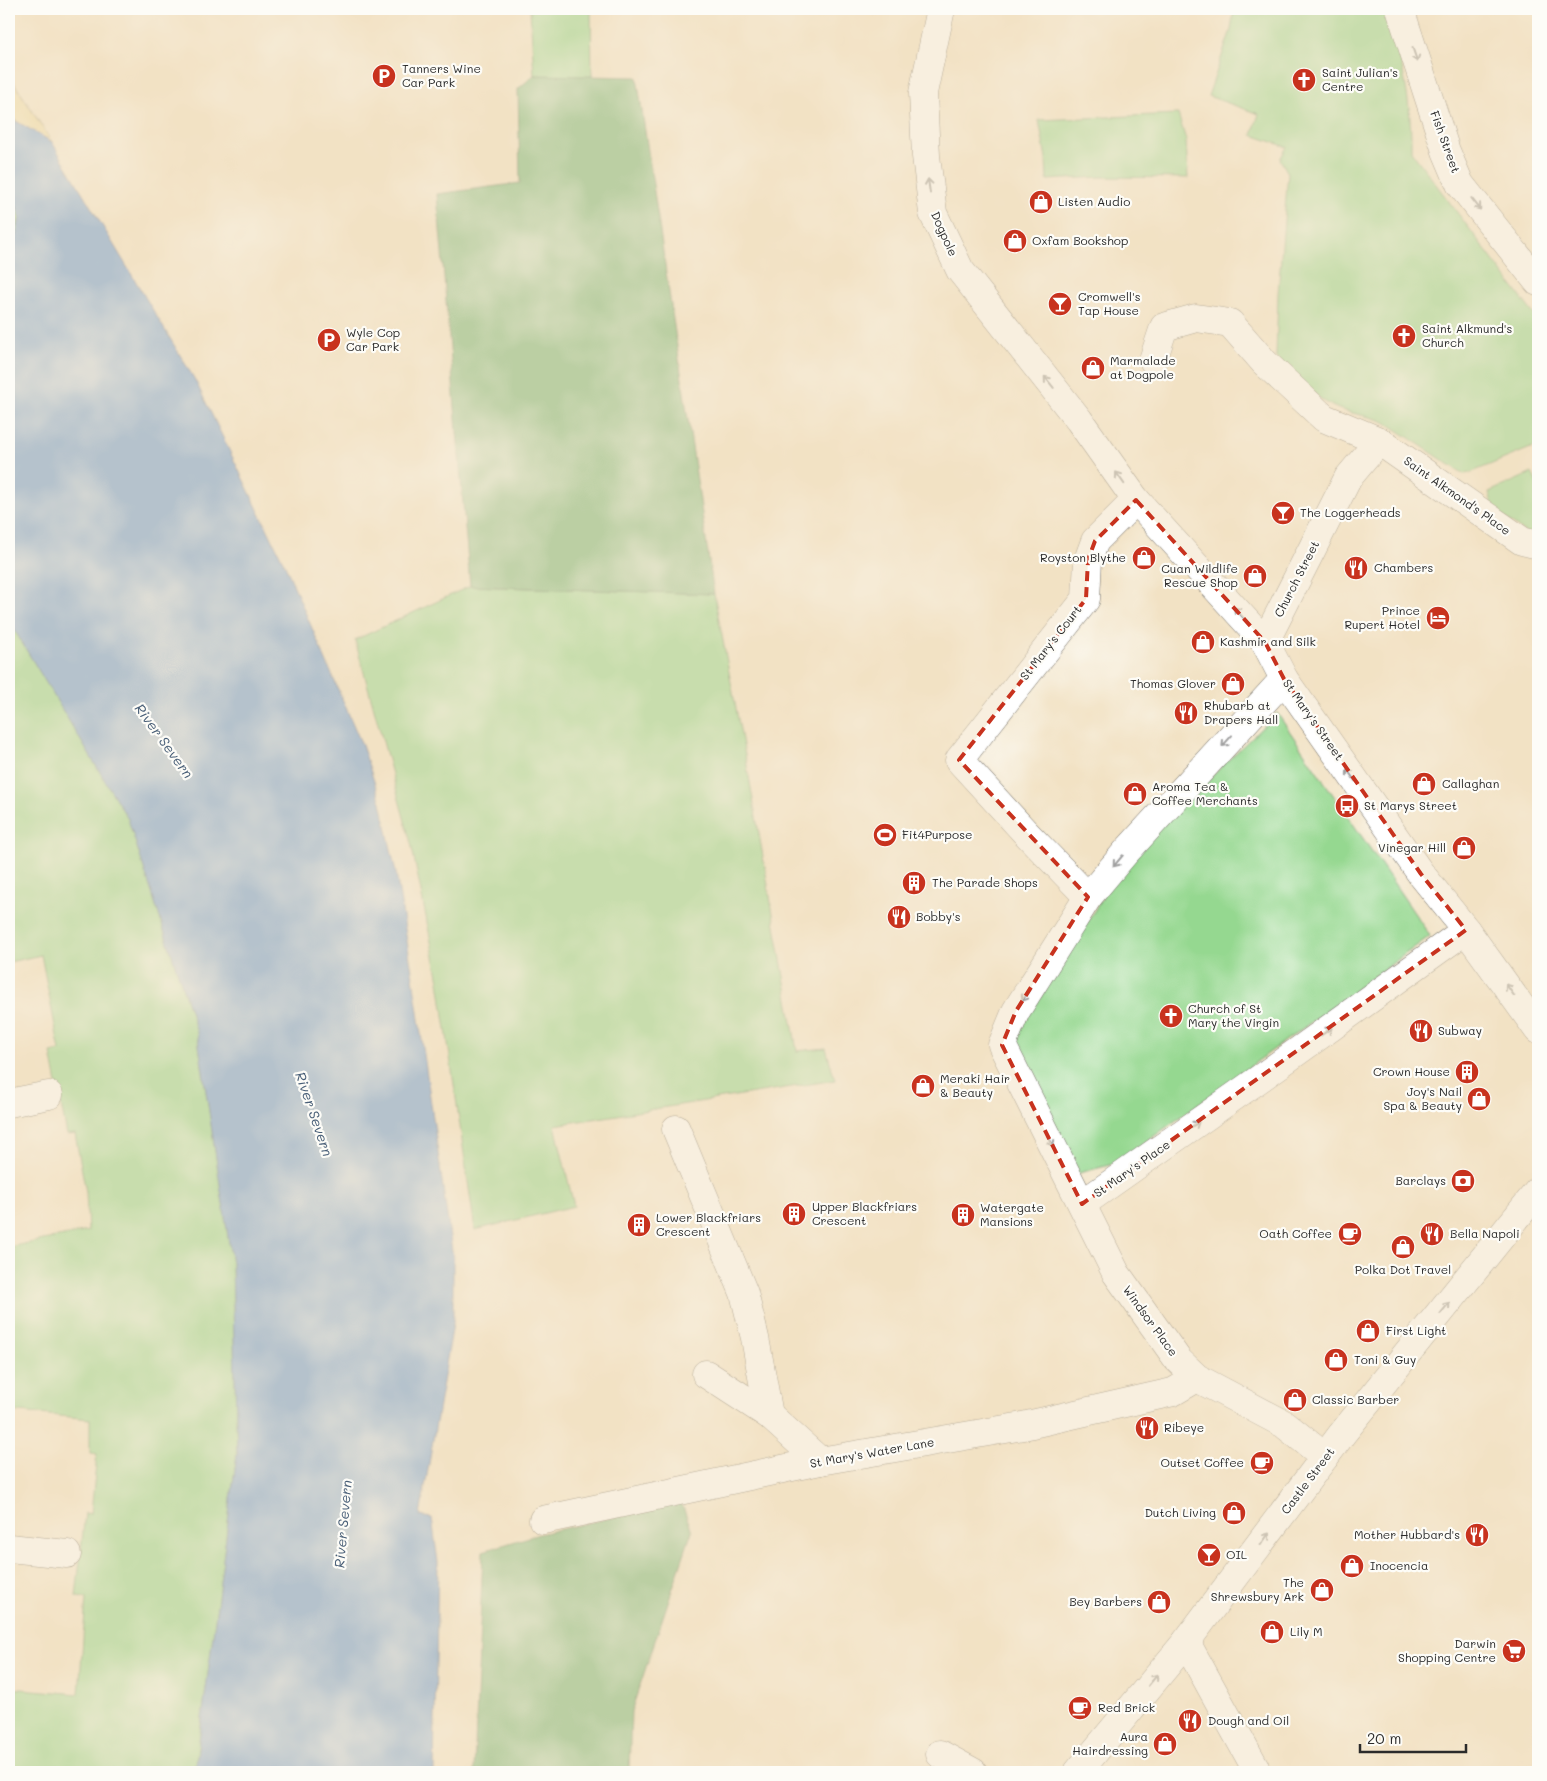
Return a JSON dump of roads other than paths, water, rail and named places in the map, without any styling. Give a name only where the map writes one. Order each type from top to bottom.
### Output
[{"type":"street","name":"Dogpole","points":[[941,9],[923,94],[926,156],[933,213],[960,270],[1079,420]]},
{"type":"street","name":"Fish Street","points":[[1400,9],[1446,151],[1460,184],[1538,282]]},
{"type":"street","name":"Saint Alkmond's Place","points":[[1153,360],[1164,327],[1196,318],[1230,323],[1264,362],[1324,418],[1379,441],[1522,540],[1538,545]]},
{"type":"street","name":"St Mary's Street","points":[[1079,420],[1136,500],[1265,642],[1284,679],[1421,874],[1466,930],[1538,1030]]},
{"type":"street","name":"Church Street","points":[[1265,642],[1348,478],[1379,441]]},
{"type":"street","name":"St Mary's Court","points":[[1088,897],[959,760],[1086,599],[1088,560],[1095,541],[1136,500]]},
{"type":"street","name":"St Mary's Place","points":[[1284,679],[1125,853],[1088,897],[1016,1011],[1002,1045],[1082,1204],[1262,1078],[1466,930]]},
{"type":"street","points":[[9,1103],[49,1095]]},
{"type":"street","points":[[676,1129],[744,1293],[755,1338],[769,1415]]},
{"type":"street","name":"Castle Street","points":[[1078,1772],[1186,1642],[1354,1420],[1538,1191]]},
{"type":"street","name":"Windsor Place","points":[[1082,1204],[1116,1273],[1178,1360],[1197,1378],[1284,1424],[1326,1457]]},
{"type":"street","points":[[706,1374],[769,1415],[820,1461]]},
{"type":"street","name":"St Mary's Water Lane","points":[[543,1520],[820,1461],[1023,1426],[1173,1392],[1197,1378]]},
{"type":"street","points":[[9,1548],[68,1554]]},
{"type":"street","points":[[1186,1642],[1256,1772]]},
{"type":"street","points":[[940,1754],[973,1772]]},
{"type":"water","name":"River Severn","points":[[9,117],[52,142],[195,380],[285,565],[362,745],[381,802],[396,873],[414,984],[453,1258],[453,1324],[420,1516],[432,1518],[438,1562],[434,1772],[195,1772],[237,1454],[232,1263],[197,1032],[128,819],[9,621],[9,239],[16,235],[20,217],[12,193],[9,192]]},
{"type":"place","name":"Tanners Wine Car Park","points":[[384,76]]},
{"type":"place","name":"Saint Julian's Centre","points":[[1304,80]]},
{"type":"place","name":"Listen Audio","points":[[1041,202]]},
{"type":"place","name":"Oxfam Bookshop","points":[[1015,241]]},
{"type":"place","name":"Cromwell's Tap House","points":[[1060,304]]},
{"type":"place","name":"Saint Alkmund's Church","points":[[1404,336]]},
{"type":"place","name":"Wyle Cop Car Park","points":[[329,340]]},
{"type":"place","name":"Marmalade at Dogpole","points":[[1093,368]]},
{"type":"place","name":"The Loggerheads","points":[[1283,513]]},
{"type":"place","name":"Royston Blythe","points":[[1144,558]]},
{"type":"place","name":"Chambers","points":[[1356,568]]},
{"type":"place","name":"Cuan Wildlife Rescue Shop","points":[[1255,576]]},
{"type":"place","name":"Prince Rupert Hotel","points":[[1438,618]]},
{"type":"place","name":"Kashmir and Silk","points":[[1203,642]]},
{"type":"place","name":"Thomas Glover","points":[[1233,684]]},
{"type":"place","name":"Rhubarb at Drapers Hall","points":[[1186,713]]},
{"type":"place","name":"Callaghan","points":[[1424,784]]},
{"type":"place","name":"Aroma Tea & Coffee Merchants","points":[[1135,794]]},
{"type":"place","name":"St Marys Street","points":[[1347,806]]},
{"type":"place","name":"Fit4Purpose","points":[[885,835]]},
{"type":"place","name":"Vinegar Hill","points":[[1464,848]]},
{"type":"place","name":"The Parade Shops","points":[[914,883]]},
{"type":"place","name":"Bobby's","points":[[899,917]]},
{"type":"place","name":"Church of St Mary the Virgin","points":[[1171,1016]]},
{"type":"place","name":"Subway","points":[[1421,1031]]},
{"type":"place","name":"Crown House","points":[[1467,1072]]},
{"type":"place","name":"Meraki Hair & Beauty","points":[[923,1086]]},
{"type":"place","name":"Joy's Nail Spa & Beauty","points":[[1479,1099]]},
{"type":"place","name":"Barclays","points":[[1463,1181]]},
{"type":"place","name":"Upper Blackfriars Crescent","points":[[794,1214]]},
{"type":"place","name":"Watergate Mansions","points":[[963,1215]]},
{"type":"place","name":"Lower Blackfriars Crescent","points":[[639,1225]]},
{"type":"place","name":"Oath Coffee","points":[[1350,1234]]},
{"type":"place","name":"Bella Napoli","points":[[1432,1234]]},
{"type":"place","name":"Polka Dot Travel","points":[[1403,1247]]},
{"type":"place","name":"First Light","points":[[1368,1331]]},
{"type":"place","name":"Toni & Guy","points":[[1336,1360]]},
{"type":"place","name":"Classic Barber","points":[[1295,1400]]},
{"type":"place","name":"Ribeye","points":[[1147,1428]]},
{"type":"place","name":"Outset Coffee","points":[[1262,1463]]},
{"type":"place","name":"Dutch Living","points":[[1234,1513]]},
{"type":"place","name":"Mother Hubbard's","points":[[1477,1535]]},
{"type":"place","name":"OIL","points":[[1209,1555]]},
{"type":"place","name":"Inocencia","points":[[1352,1566]]},
{"type":"place","name":"The Shrewsbury Ark","points":[[1322,1590]]},
{"type":"place","name":"Bey Barbers","points":[[1159,1602]]},
{"type":"place","name":"Lily M","points":[[1272,1632]]},
{"type":"place","name":"Darwin Shopping Centre","points":[[1514,1651]]},
{"type":"place","name":"Red Brick","points":[[1080,1708]]},
{"type":"place","name":"Dough and Oil","points":[[1190,1721]]},
{"type":"place","name":"Aura Hairdressing","points":[[1165,1744]]}]
